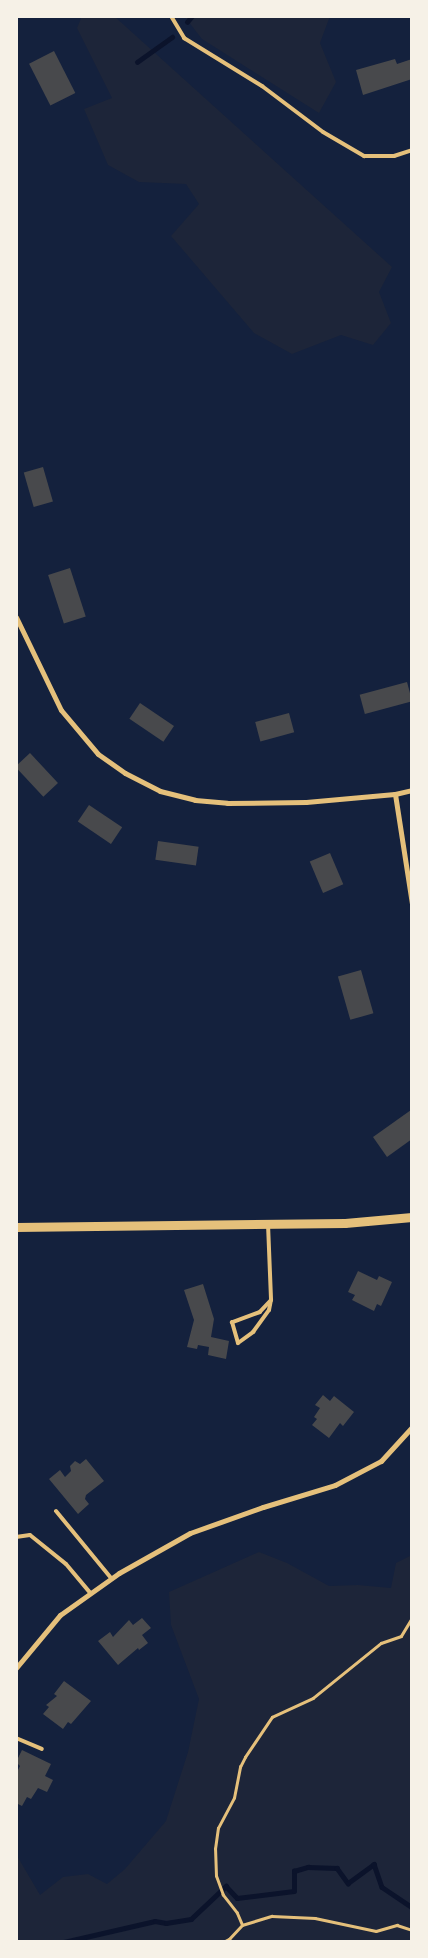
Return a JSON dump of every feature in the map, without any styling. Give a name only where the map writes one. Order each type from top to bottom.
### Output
[{"type":"street","points":[[16,617],[61,710],[98,754],[125,773],[160,791],[195,800],[227,803],[306,802],[396,794],[412,790]]},
{"type":"street","points":[[396,794],[412,904]]},
{"type":"street","points":[[16,1227],[345,1223],[412,1216]]},
{"type":"street","points":[[16,1668],[60,1615],[111,1578],[190,1533],[263,1507],[335,1485],[381,1461],[412,1427]]},
{"type":"lane","points":[[171,16],[184,38],[262,86],[323,132],[364,156],[394,156],[412,150]]},
{"type":"lane","points":[[268,1224],[271,1300],[269,1310],[253,1332],[238,1343],[232,1322],[260,1312],[271,1300]]},
{"type":"lane","points":[[56,1511],[111,1578]]},
{"type":"lane","points":[[16,1537],[30,1535],[66,1564],[90,1594]]},
{"type":"lane","points":[[16,1738],[42,1749]]},
{"type":"path","points":[[242,1925],[237,1913],[223,1895],[214,1864],[218,1828],[223,1815],[234,1798],[240,1767],[245,1757],[272,1716],[313,1698],[381,1643],[401,1636],[412,1618]]},
{"type":"path","points":[[224,1942],[242,1925],[272,1916],[315,1918],[376,1931],[397,1925],[412,1930]]},
{"type":"shaded area","points":[[82,16],[114,16],[392,267],[379,292],[391,323],[373,345],[341,335],[292,354],[254,333],[171,236],[199,204],[186,184],[139,182],[108,165],[84,109],[112,98],[77,28]]},
{"type":"shaded area","points":[[184,16],[330,16],[320,43],[336,82],[319,113],[202,39]]},
{"type":"shaded area","points":[[259,1552],[287,1563],[329,1586],[358,1585],[391,1588],[396,1563],[412,1555],[412,1942],[16,1942],[16,1854],[40,1895],[63,1877],[88,1874],[107,1884],[125,1869],[166,1821],[188,1752],[199,1699],[171,1625],[169,1592]]},
{"type":"building","points":[[54,51],[75,93],[50,106],[29,64]]},
{"type":"building","points":[[395,59],[397,64],[412,59],[412,79],[363,95],[356,70]]},
{"type":"building","points":[[43,467],[53,502],[34,507],[24,473]]},
{"type":"building","points":[[70,568],[86,617],[64,624],[48,575]]},
{"type":"building","points":[[407,682],[412,701],[365,714],[360,695]]},
{"type":"building","points":[[140,703],[174,726],[163,742],[129,719]]},
{"type":"building","points":[[289,713],[294,732],[260,741],[255,722]]},
{"type":"building","points":[[30,753],[58,783],[43,797],[16,767]]},
{"type":"building","points":[[89,805],[122,827],[111,844],[78,822]]},
{"type":"building","points":[[158,841],[199,847],[196,866],[155,860]]},
{"type":"building","points":[[330,853],[343,884],[323,893],[310,862]]},
{"type":"building","points":[[361,970],[373,1013],[350,1020],[338,977]]},
{"type":"building","points":[[411,1110],[412,1139],[387,1157],[373,1137]]},
{"type":"building","points":[[358,1271],[377,1280],[379,1276],[392,1282],[381,1306],[377,1304],[374,1311],[352,1300],[355,1295],[348,1292]]},
{"type":"building","points":[[203,1284],[214,1319],[211,1337],[229,1341],[226,1359],[208,1355],[209,1347],[198,1345],[197,1349],[187,1347],[194,1320],[184,1290]]},
{"type":"building","points":[[323,1395],[330,1401],[334,1396],[354,1412],[343,1426],[340,1423],[329,1438],[312,1425],[317,1419],[314,1417],[320,1408],[315,1405]]},
{"type":"building","points":[[86,1459],[104,1481],[86,1495],[85,1499],[89,1504],[78,1514],[49,1479],[60,1470],[65,1477],[71,1471],[70,1466],[75,1461],[80,1464]]},
{"type":"building","points":[[142,1618],[151,1628],[142,1635],[148,1643],[139,1650],[138,1648],[118,1665],[98,1641],[110,1632],[113,1637],[129,1620],[133,1625]]},
{"type":"building","points":[[64,1681],[91,1701],[71,1724],[68,1722],[63,1729],[43,1714],[49,1707],[46,1705],[57,1696],[54,1694]]},
{"type":"building","points":[[22,1750],[51,1764],[45,1776],[53,1780],[47,1792],[38,1788],[31,1799],[27,1797],[22,1806],[16,1803],[16,1774],[20,1766],[16,1762]]},
{"type":"waterway","points":[[187,22],[192,16]]},
{"type":"waterway","points":[[137,62],[172,37]]},
{"type":"waterway","points":[[64,1942],[155,1921],[166,1923],[191,1919],[226,1886],[237,1898],[294,1891],[294,1871],[308,1867],[337,1868],[348,1883],[374,1864],[382,1887],[412,1907]]}]
